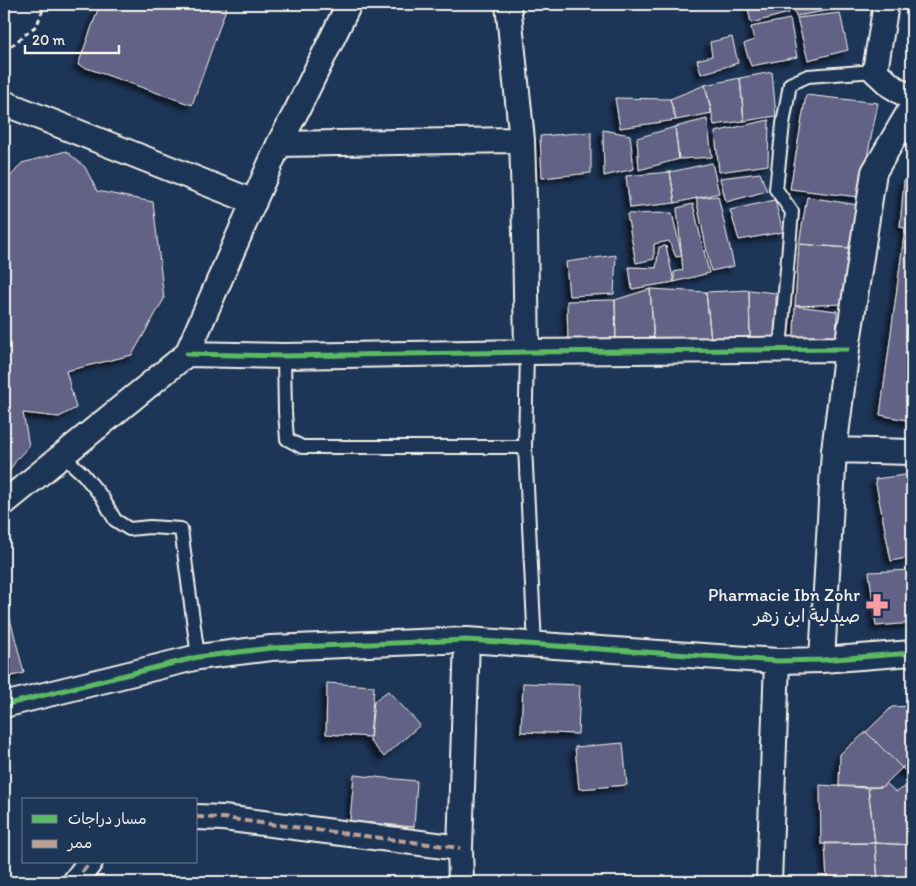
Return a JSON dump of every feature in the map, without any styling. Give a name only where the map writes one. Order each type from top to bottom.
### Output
[{"type":"street","points":[[4,502],[187,354],[279,144],[349,4]]},
{"type":"street","points":[[508,4],[522,140],[527,352]]},
{"type":"street","points":[[886,4],[875,71],[890,85],[912,99]]},
{"type":"street","points":[[4,103],[254,202]]},
{"type":"street","points":[[822,660],[834,450],[847,349],[874,172],[912,107]]},
{"type":"street","points":[[279,144],[522,140]]},
{"type":"street","points":[[187,354],[284,356],[847,349]]},
{"type":"street","points":[[834,450],[912,452]]},
{"type":"street","points":[[461,882],[460,848],[467,640]]},
{"type":"street","points":[[4,705],[198,657],[271,648],[467,640],[777,661],[912,654]]},
{"type":"street","points":[[769,882],[777,661]]},
{"type":"street","points":[[198,817],[223,818],[460,848]]},
{"type":"street","points":[[75,882],[88,864]]},
{"type":"lane","points":[[780,349],[792,212],[776,189],[783,124],[790,84],[808,76],[875,71]]},
{"type":"lane","points":[[527,352],[524,448],[535,644]]},
{"type":"lane","points":[[284,356],[287,439],[302,447],[524,448]]},
{"type":"lane","points":[[62,455],[83,474],[102,497],[115,520],[129,529],[150,527],[181,529],[198,657]]},
{"type":"path","points":[[4,52],[36,25],[45,4]]},
{"type":"building","points":[[100,4],[221,4],[227,6],[192,105],[78,65]]},
{"type":"building","points":[[747,4],[785,4],[789,13],[751,23]]},
{"type":"building","points":[[792,4],[835,4],[837,9],[796,16]]},
{"type":"building","points":[[840,13],[848,50],[808,60],[797,18]]},
{"type":"building","points":[[790,19],[797,57],[751,66],[744,44],[754,40],[751,27]]},
{"type":"building","points":[[732,37],[738,63],[701,74],[697,60],[712,56],[710,42]]},
{"type":"building","points":[[772,72],[776,116],[744,121],[740,78]]},
{"type":"building","points":[[740,78],[744,121],[714,125],[705,85]]},
{"type":"building","points":[[705,85],[712,113],[676,120],[670,99]]},
{"type":"building","points":[[806,95],[878,103],[859,197],[790,189]]},
{"type":"building","points":[[615,98],[670,99],[676,120],[620,128]]},
{"type":"building","points":[[707,119],[712,157],[679,159],[675,127]]},
{"type":"building","points":[[769,120],[768,165],[719,172],[715,132]]},
{"type":"building","points":[[675,127],[679,159],[639,170],[637,138]]},
{"type":"building","points":[[603,130],[630,135],[634,169],[604,176]]},
{"type":"building","points":[[591,132],[591,173],[542,178],[540,136]]},
{"type":"building","points":[[911,132],[912,132],[912,178]]},
{"type":"building","points":[[66,151],[85,167],[97,191],[153,202],[164,299],[132,355],[66,371],[76,408],[59,417],[23,413],[29,446],[17,459],[4,479],[4,184],[22,163]]},
{"type":"building","points":[[712,163],[719,193],[675,203],[670,172]]},
{"type":"building","points":[[670,172],[675,203],[630,208],[626,176]]},
{"type":"building","points":[[760,173],[767,191],[726,202],[720,178]]},
{"type":"building","points":[[912,178],[912,421],[880,415],[905,228],[900,227],[904,180]]},
{"type":"building","points":[[718,196],[734,266],[711,271],[696,198]]},
{"type":"building","points":[[807,197],[858,205],[849,248],[799,244]]},
{"type":"building","points":[[775,200],[783,232],[739,240],[730,210]]},
{"type":"building","points":[[693,204],[709,273],[674,282],[674,272],[683,270],[677,208]]},
{"type":"building","points":[[672,213],[682,256],[676,257],[669,241],[654,244],[654,259],[636,263],[627,214]]},
{"type":"building","points":[[799,244],[849,248],[843,304],[795,306]]},
{"type":"building","points":[[666,246],[674,282],[632,289],[629,267],[656,268],[659,247]]},
{"type":"building","points":[[616,255],[614,294],[569,296],[566,262]]},
{"type":"building","points":[[650,289],[706,292],[711,340],[654,342]]},
{"type":"building","points":[[650,289],[654,342],[616,344],[615,300]]},
{"type":"building","points":[[749,290],[776,293],[776,337],[750,341]]},
{"type":"building","points":[[749,290],[750,341],[711,340],[706,292]]},
{"type":"building","points":[[615,300],[616,344],[568,344],[567,301]]},
{"type":"building","points":[[795,306],[837,311],[836,340],[794,337]]},
{"type":"building","points":[[912,474],[912,557],[891,561],[875,479]]},
{"type":"building","points":[[912,570],[912,623],[876,626],[869,572]]},
{"type":"building","points":[[4,595],[24,673],[4,678]]},
{"type":"building","points":[[327,683],[374,686],[370,737],[326,734]]},
{"type":"building","points":[[523,683],[580,685],[578,734],[521,732]]},
{"type":"building","points":[[388,691],[420,725],[384,757],[370,741],[374,701]]},
{"type":"building","points":[[912,706],[912,758],[902,768],[866,732],[892,707]]},
{"type":"building","points":[[866,732],[902,768],[882,787],[839,786],[840,754]]},
{"type":"building","points":[[623,743],[627,785],[579,789],[575,747]]},
{"type":"building","points":[[912,758],[912,778],[902,768]]},
{"type":"building","points":[[354,775],[417,781],[414,827],[350,821]]},
{"type":"building","points":[[886,783],[896,792],[908,785],[912,789],[912,845],[875,843],[868,788],[882,787]]},
{"type":"building","points":[[820,785],[868,788],[875,843],[821,844]]},
{"type":"building","points":[[825,843],[875,843],[878,882],[827,882]]},
{"type":"building","points":[[875,843],[912,845],[912,882],[878,882]]},
{"type":"marked path","points":[[198,817],[223,818],[460,848]]},
{"type":"marked path","points":[[75,882],[88,864]]},
{"type":"cycle path","points":[[187,354],[284,356],[847,349]]},
{"type":"cycle path","points":[[4,705],[198,657],[271,648],[467,640],[777,661],[822,660],[912,653]]},
{"type":"place","name":"Pharmacie Ibn Zohr صيدلية ابن زهر","points":[[877,605]]}]
